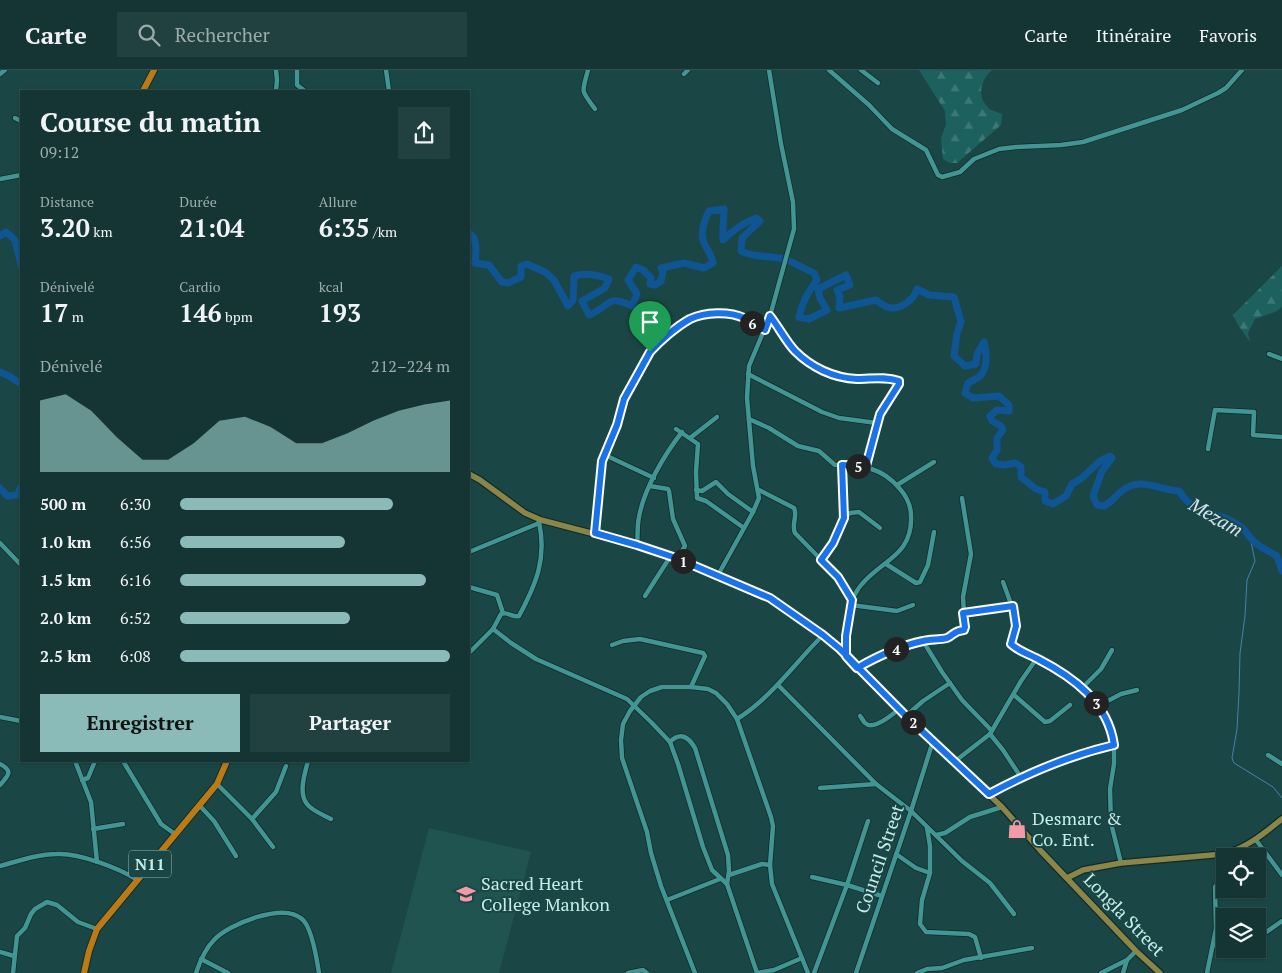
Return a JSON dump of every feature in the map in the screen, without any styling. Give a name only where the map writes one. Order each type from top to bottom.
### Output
[{"type":"highway","points":[[144,90],[154,70]]},
{"type":"highway","name":"N11","points":[[84,973],[97,929],[200,806],[217,784],[227,762]]},
{"type":"main road","name":"Longla Street","points":[[470,475],[540,521],[595,533],[637,545],[718,575],[770,598],[823,635],[840,649],[906,716],[1002,807],[1136,951],[1160,973]]},
{"type":"main road","points":[[1242,848],[1256,840],[1282,819]]},
{"type":"main road","points":[[1067,878],[1083,870],[1120,863],[1146,859],[1216,854]]},
{"type":"street","points":[[0,74],[4,70]]},
{"type":"street","points":[[276,70],[276,90]]},
{"type":"street","points":[[297,70],[297,85],[304,90]]},
{"type":"street","points":[[386,70],[389,90]]},
{"type":"street","points":[[588,70],[582,88],[595,109]]},
{"type":"street","points":[[718,575],[759,498],[753,466],[747,398],[749,366],[770,316],[794,229],[795,214],[769,70]]},
{"type":"street","points":[[829,70],[869,105],[892,129],[926,150],[938,175],[942,177],[960,172],[974,160],[999,149],[1061,146],[1083,142],[1182,110],[1218,94],[1242,70]]},
{"type":"street","points":[[861,70],[878,83]]},
{"type":"street","points":[[15,118],[20,120]]},
{"type":"street","points":[[0,179],[20,175]]},
{"type":"street","points":[[595,533],[604,455],[617,425],[624,399],[650,352],[690,319],[706,315],[725,314],[743,317],[765,330]]},
{"type":"street","points":[[770,316],[794,350],[822,371],[839,377],[856,379],[883,378],[899,381],[899,384],[883,408],[877,423],[866,466]]},
{"type":"street","points":[[1269,354],[1282,359]]},
{"type":"street","points":[[748,374],[822,412],[839,418],[877,423]]},
{"type":"street","points":[[1208,449],[1216,410],[1254,412],[1253,435],[1282,437]]},
{"type":"street","points":[[690,438],[717,417]]},
{"type":"street","points":[[750,419],[798,446],[819,451],[832,464],[866,466],[879,472],[897,485],[908,498],[912,522],[904,545],[897,555],[862,584],[851,603],[846,656]]},
{"type":"street","points":[[676,429],[698,444],[697,498],[706,501],[744,528]]},
{"type":"street","points":[[637,545],[639,516],[650,486],[669,448],[682,432]]},
{"type":"street","points":[[604,455],[654,478]]},
{"type":"street","points":[[897,485],[934,462]]},
{"type":"street","points":[[821,560],[833,543],[844,518],[842,465]]},
{"type":"street","points":[[696,490],[702,491],[716,482],[733,498],[753,512]]},
{"type":"street","points":[[645,596],[684,546],[674,519],[670,492],[668,489],[650,486]]},
{"type":"street","points":[[759,490],[794,508],[796,513],[793,526],[795,533],[838,577],[851,603]]},
{"type":"street","points":[[857,668],[886,652],[923,641],[947,638],[954,631],[965,629],[963,613],[964,585],[971,554],[962,498]]},
{"type":"street","points":[[844,518],[850,513],[859,512],[880,528]]},
{"type":"street","points":[[470,552],[540,521],[542,555],[533,589],[519,616],[516,617],[503,613]]},
{"type":"street","points":[[886,564],[919,584],[928,565],[934,532]]},
{"type":"street","points":[[0,543],[20,564]]},
{"type":"street","points":[[1003,582],[1013,606],[1016,626],[1011,644],[1083,687],[1098,706],[1112,733],[1114,764],[1110,789],[1111,823],[1120,863]]},
{"type":"street","points":[[470,587],[497,595],[503,613]]},
{"type":"street","points":[[851,603],[897,611],[913,605]]},
{"type":"street","points":[[963,613],[1013,606]]},
{"type":"street","points":[[470,652],[493,629],[503,613]]},
{"type":"street","points":[[493,629],[536,659],[628,699],[670,742],[712,870],[727,884]]},
{"type":"street","points":[[737,719],[758,704],[778,685],[801,657],[823,635]]},
{"type":"street","points":[[612,645],[623,641],[640,639],[703,653],[705,656],[691,686]]},
{"type":"street","points":[[923,641],[950,683],[991,733],[1022,778]]},
{"type":"street","points":[[840,649],[846,644]]},
{"type":"street","points":[[1083,687],[1101,669],[1112,650]]},
{"type":"street","points":[[954,762],[991,733],[1037,658]]},
{"type":"street","points":[[906,716],[950,683]]},
{"type":"street","points":[[778,685],[876,784],[911,811],[962,860],[996,888],[1014,914]]},
{"type":"street","points":[[695,973],[651,853],[647,832],[622,758],[621,740],[624,724],[641,697],[650,691],[662,687],[691,686],[716,693],[727,704],[737,719],[774,826],[770,865],[772,884],[808,973]]},
{"type":"street","points":[[1098,706],[1121,694],[1137,690]]},
{"type":"street","points":[[1014,695],[1045,722],[1050,721],[1070,705]]},
{"type":"street","points":[[860,716],[865,723],[870,725],[886,720],[899,709]]},
{"type":"street","points":[[0,717],[20,721]]},
{"type":"street","points":[[670,742],[678,736],[682,736],[688,739],[695,748],[728,855],[729,875],[727,884],[757,973],[774,970],[802,958]]},
{"type":"street","name":"Council Street","points":[[856,973],[911,811],[932,741]]},
{"type":"street","points":[[989,794],[1022,778],[1088,751],[1114,745]]},
{"type":"street","points":[[928,753],[940,748]]},
{"type":"street","points":[[1268,756],[1282,764]]},
{"type":"street","points":[[75,762],[90,802],[97,862]]},
{"type":"street","points":[[82,780],[88,778],[95,762]]},
{"type":"street","points":[[124,762],[161,824],[175,834]]},
{"type":"street","points":[[308,762],[303,782],[304,799],[310,807],[331,819]]},
{"type":"street","points":[[0,764],[6,767],[8,771],[8,775],[0,785]]},
{"type":"street","points":[[252,819],[276,792],[286,766]]},
{"type":"street","points":[[217,784],[252,819],[274,847]]},
{"type":"street","points":[[820,788],[876,784]]},
{"type":"street","points":[[200,806],[214,821],[236,856]]},
{"type":"street","points":[[936,835],[945,833],[970,817],[1002,807]]},
{"type":"street","points":[[814,973],[847,885],[868,821]]},
{"type":"street","points":[[93,829],[123,824]]},
{"type":"street","points":[[926,827],[930,846],[930,873],[922,900],[920,924],[926,932],[969,934],[975,938],[981,958]]},
{"type":"street","points":[[942,840],[945,833]]},
{"type":"street","points":[[1256,840],[1282,875]]},
{"type":"street","points":[[896,854],[916,868],[930,873]]},
{"type":"street","points":[[0,866],[40,855],[75,855],[125,872],[138,880]]},
{"type":"street","points":[[729,875],[762,864],[770,865]]},
{"type":"street","points":[[812,877],[882,896]]},
{"type":"street","points":[[667,900],[720,879]]},
{"type":"street","points":[[1207,973],[1216,929],[1216,886]]},
{"type":"street","points":[[13,973],[18,933],[25,928],[30,914],[47,902],[57,905],[78,922],[97,929]]},
{"type":"street","points":[[196,973],[201,959],[214,940],[236,924],[271,914],[293,914],[303,920],[312,938],[319,973]]},
{"type":"street","points":[[1266,933],[1282,922]]},
{"type":"street","points":[[917,973],[922,970],[942,968],[964,960],[1032,948]]},
{"type":"street","points":[[1101,973],[1126,960],[1136,951]]},
{"type":"street","points":[[0,952],[14,956]]},
{"type":"street","points":[[201,959],[228,973]]},
{"type":"street","points":[[1123,973],[1126,960]]},
{"type":"street","points":[[628,973],[643,970],[647,973]]},
{"type":"shaded area","name":"Sacred Heart College Mankon","points":[[429,828],[531,852],[499,973],[391,973]]},
{"type":"green space","points":[[919,70],[992,70],[983,82],[981,94],[983,101],[989,109],[1002,114],[1001,125],[957,163],[950,163],[943,159],[941,138],[946,125],[945,111]]},
{"type":"green space","points":[[1282,266],[1282,307],[1275,312],[1255,319],[1248,333],[1250,342],[1233,315]]},
{"type":"waterway","name":"Mezam","points":[[470,234],[475,242],[475,263],[489,265],[502,282],[508,283],[521,277],[521,266],[527,264],[545,272],[554,280],[568,306],[573,300],[574,276],[592,274],[609,279],[605,288],[582,301],[589,315],[613,301],[624,302],[632,306],[637,294],[628,280],[636,267],[643,270],[651,278],[650,284],[655,285],[661,281],[663,271],[661,268],[684,263],[704,268],[713,263],[703,241],[703,228],[709,211],[724,209],[723,240],[738,227],[756,218],[760,221],[742,238],[741,251],[751,255],[784,259],[814,273],[817,280],[806,297],[799,317],[809,319],[827,310],[820,298],[818,289],[846,275],[850,285],[837,290],[840,297],[839,308],[876,300],[887,307],[897,307],[910,301],[917,289],[929,295],[954,297],[961,322],[957,333],[954,356],[965,366],[976,364],[977,354],[984,342],[986,351],[984,370],[979,377],[968,383],[965,393],[973,398],[999,396],[1009,405],[1009,411],[997,410],[990,416],[992,421],[1001,426],[1003,430],[997,438],[997,450],[992,458],[996,464],[1016,463],[1021,467],[1021,477],[1036,489],[1045,492],[1045,501],[1053,504],[1066,496],[1072,484],[1082,478],[1100,461],[1110,456],[1112,458],[1102,471],[1093,496],[1097,505],[1104,506],[1122,491],[1135,485],[1150,485],[1179,491],[1193,506],[1232,521],[1241,527],[1255,542],[1277,556],[1282,571]]},
{"type":"waterway","name":"Mezam","points":[[0,236],[6,232],[15,240],[20,261]]},
{"type":"waterway","name":"Mezam","points":[[0,372],[20,383]]},
{"type":"waterway","name":"Mezam","points":[[0,488],[7,496],[17,495],[20,489]]},
{"type":"waterway","points":[[1245,532],[1251,542],[1255,561],[1247,580],[1240,653],[1237,729],[1232,758],[1234,763],[1273,787],[1282,798]]},
{"type":"place","name":"Desmarc & Co. Ent.","points":[[1017,829]]},
{"type":"place","name":"Sacred Heart College Mankon","points":[[466,894]]},
{"type":"route","points":[[650,352],[624,399],[617,425],[602,461],[595,533],[676,558],[770,598],[840,649],[846,656],[857,668],[906,716],[989,794],[1003,786],[1088,751],[1114,745],[1112,733],[1105,718],[1083,687],[1051,666],[1012,646],[1011,642],[1016,626],[1013,606],[963,613],[964,630],[954,631],[947,638],[923,641],[886,652],[857,668],[846,656],[846,636],[852,600],[838,577],[821,560],[833,543],[844,518],[842,465],[866,466],[873,446],[880,414],[899,381],[883,378],[856,379],[839,377],[822,371],[794,350],[770,316],[765,330],[743,317],[725,314],[706,315],[690,319],[650,352]]}]
